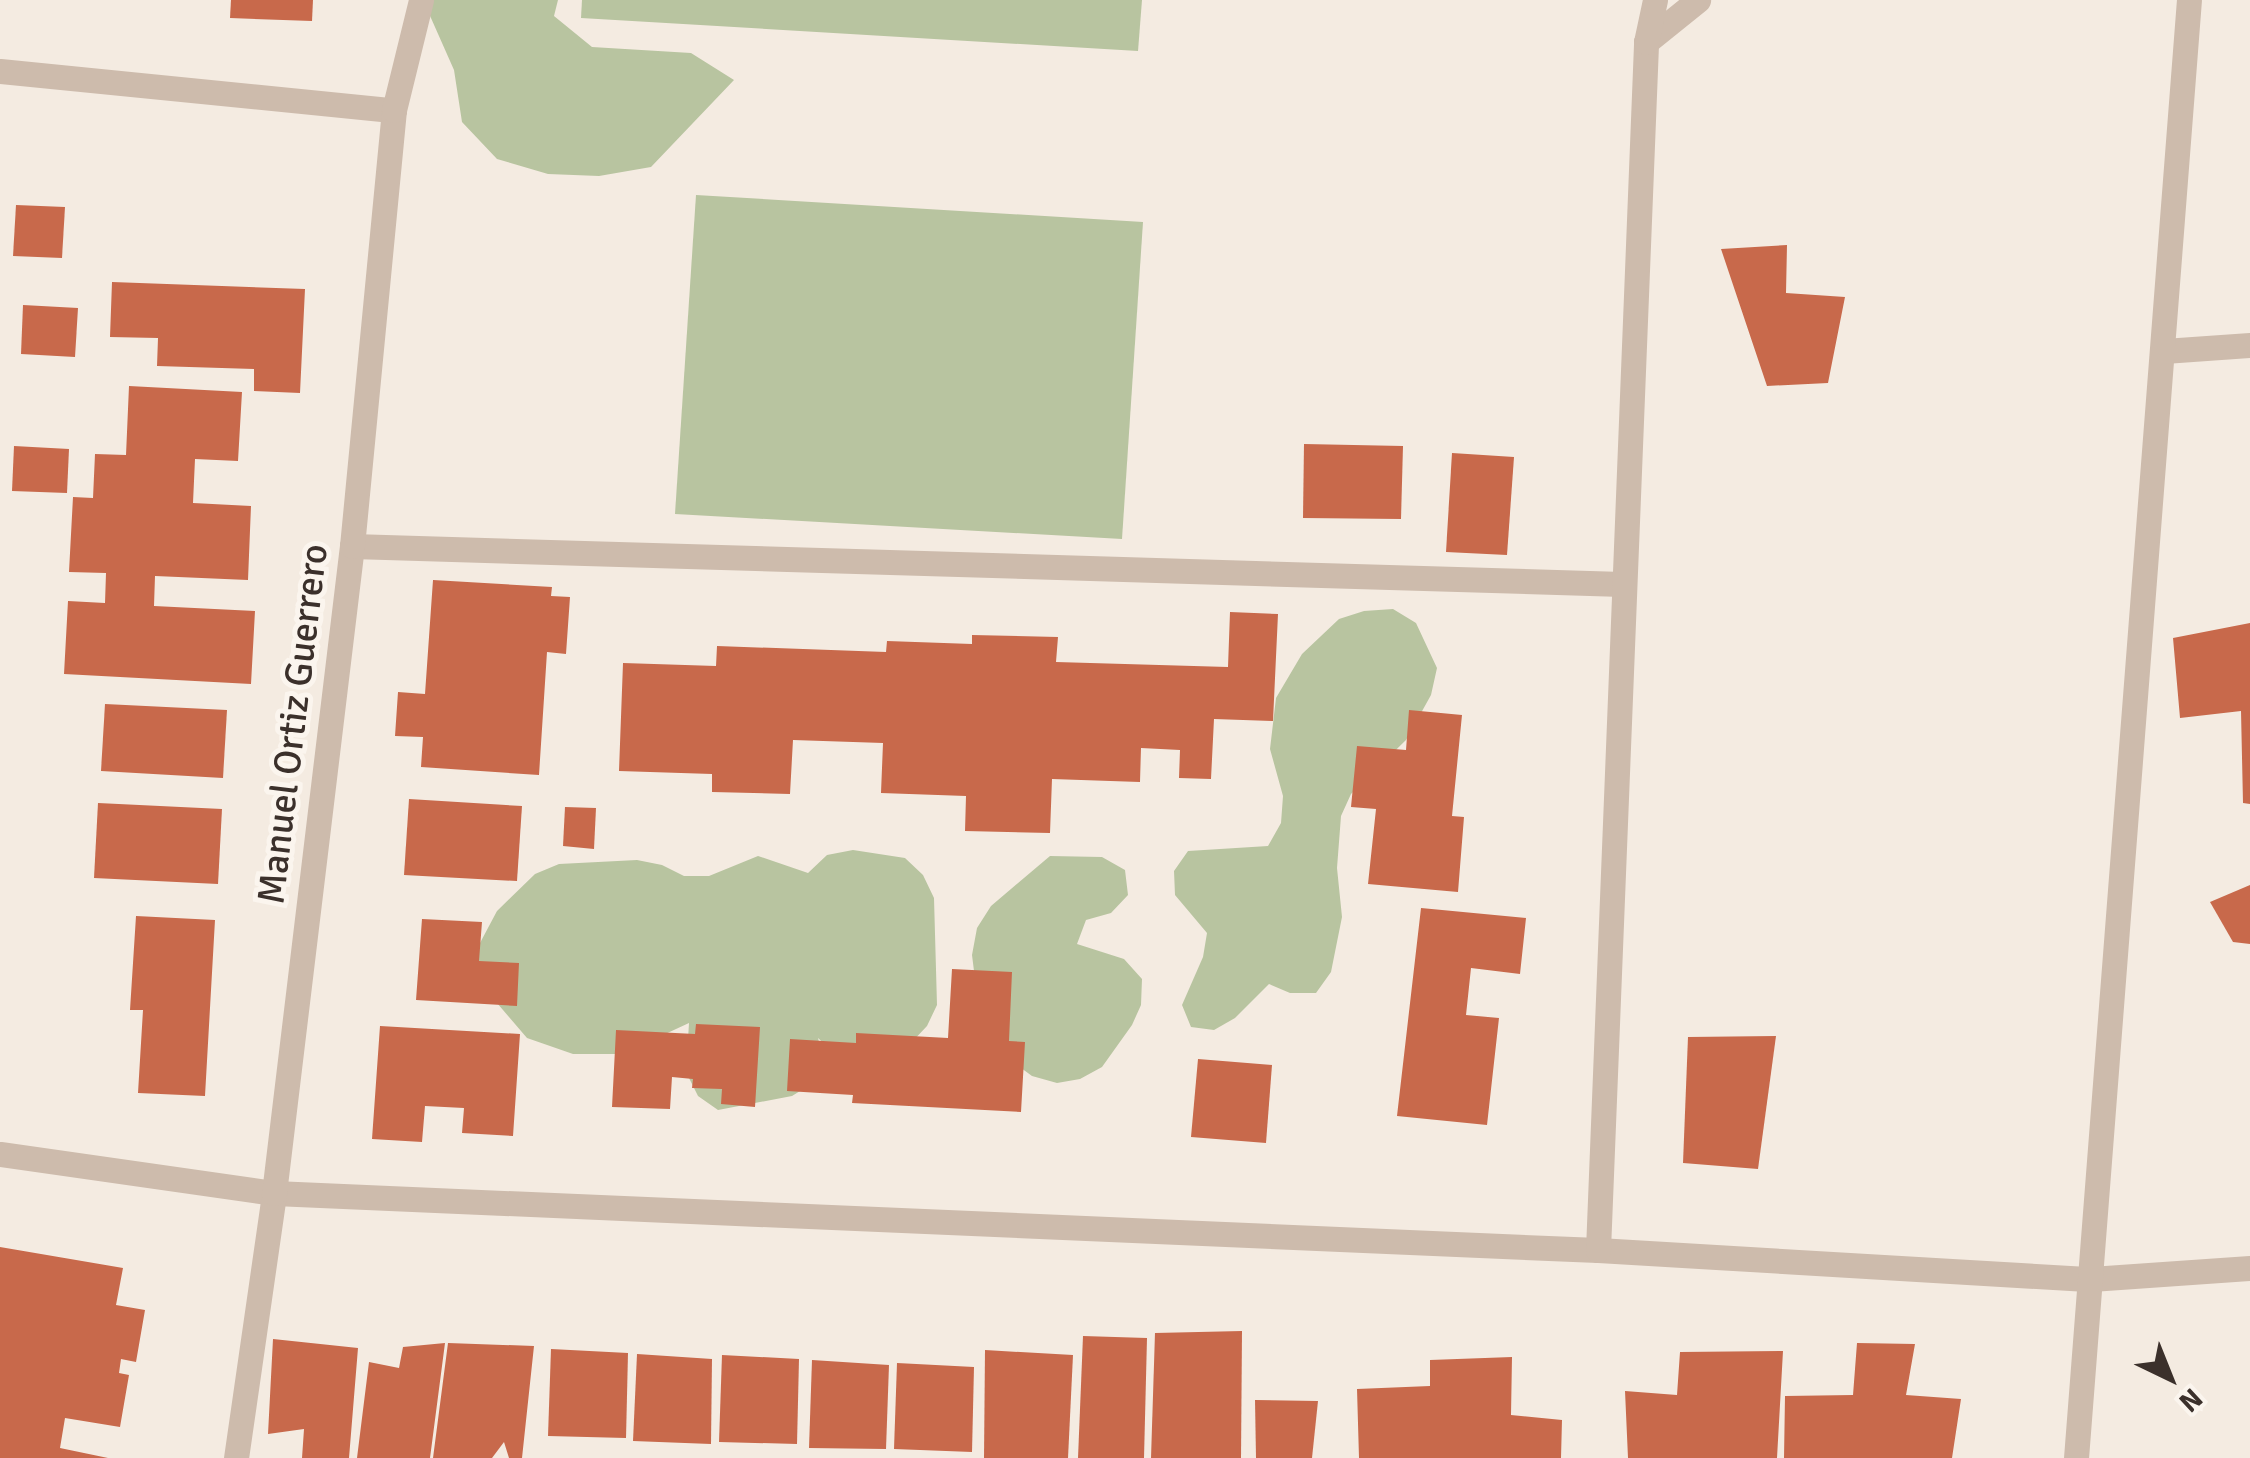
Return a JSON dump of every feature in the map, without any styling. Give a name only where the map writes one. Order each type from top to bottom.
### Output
[{"type":"street","name":"Manuel Ortiz Guerrero","points":[[236,1458],[274,1194],[352,546],[394,110],[421,0]]},
{"type":"street","points":[[1598,1250],[1646,42],[1655,0]]},
{"type":"street","points":[[1646,42],[1698,0]]},
{"type":"street","points":[[2076,1458],[2188,0]]},
{"type":"street","points":[[0,70],[394,110]]},
{"type":"street","points":[[2164,351],[2250,345]]},
{"type":"street","points":[[352,546],[1622,584]]},
{"type":"street","points":[[0,1154],[274,1194],[1598,1250],[2091,1279],[2250,1268]]},
{"type":"green space","points":[[423,0],[558,0],[554,16],[592,47],[691,53],[734,80],[651,167],[599,176],[548,174],[497,159],[462,122],[454,70]]},
{"type":"green space","points":[[582,0],[1142,0],[1138,51],[581,18]]},
{"type":"green space","points":[[696,195],[1143,222],[1122,539],[675,514]]},
{"type":"green space","points":[[1393,609],[1416,623],[1437,668],[1431,695],[1406,740],[1351,794],[1341,816],[1337,868],[1342,917],[1331,972],[1316,993],[1290,993],[1269,984],[1235,1018],[1214,1030],[1191,1027],[1182,1005],[1203,957],[1207,933],[1175,895],[1174,871],[1188,851],[1268,846],[1281,823],[1283,796],[1270,749],[1276,698],[1302,654],[1339,619],[1364,611]]},
{"type":"green space","points":[[853,850],[905,858],[923,875],[934,898],[937,1005],[927,1026],[910,1044],[836,1054],[818,1038],[824,1061],[813,1083],[792,1096],[718,1110],[698,1096],[686,1072],[689,1023],[622,1054],[573,1054],[527,1038],[479,982],[472,958],[497,911],[535,874],[559,864],[637,860],[662,865],[684,876],[709,876],[758,856],[808,873],[827,855]]},
{"type":"green space","points":[[1050,856],[1102,857],[1125,870],[1128,895],[1111,913],[1086,920],[1077,944],[1124,959],[1142,979],[1141,1005],[1132,1025],[1102,1067],[1080,1079],[1057,1083],[1032,1076],[1013,1062],[978,1003],[972,955],[977,928],[991,906]]},
{"type":"building","points":[[231,0],[313,0],[312,21],[230,18]]},
{"type":"building","points":[[16,205],[65,207],[62,258],[13,256]]},
{"type":"building","points":[[1787,245],[1786,293],[1845,297],[1828,383],[1767,386],[1721,249]]},
{"type":"building","points":[[112,282],[305,289],[300,393],[254,391],[254,369],[157,366],[158,338],[110,337]]},
{"type":"building","points":[[23,305],[78,308],[75,357],[21,354]]},
{"type":"building","points":[[129,386],[242,392],[238,461],[195,459],[193,503],[251,506],[248,580],[155,576],[154,606],[255,611],[251,684],[64,674],[68,601],[105,603],[106,573],[69,572],[73,497],[93,498],[95,454],[126,455]]},
{"type":"building","points":[[1304,444],[1403,446],[1401,519],[1303,518]]},
{"type":"building","points":[[14,446],[69,449],[67,493],[12,491]]},
{"type":"building","points":[[1452,453],[1514,457],[1507,555],[1446,552]]},
{"type":"building","points":[[433,580],[552,587],[551,596],[570,597],[566,654],[547,652],[539,775],[421,767],[423,737],[395,736],[398,692],[425,694]]},
{"type":"building","points":[[1230,612],[1278,614],[1273,721],[1214,719],[1211,779],[1179,778],[1180,750],[1141,748],[1140,782],[1052,779],[1050,833],[965,831],[966,796],[881,793],[883,743],[793,740],[790,794],[712,792],[712,774],[619,771],[623,663],[716,666],[717,646],[886,652],[887,641],[972,644],[972,635],[1058,637],[1056,662],[1228,667]]},
{"type":"building","points":[[2250,623],[2250,804],[2243,803],[2241,711],[2180,718],[2173,638]]},
{"type":"building","points":[[105,704],[227,710],[223,778],[101,771]]},
{"type":"building","points":[[1409,710],[1462,715],[1452,816],[1464,817],[1458,892],[1368,884],[1376,809],[1351,807],[1357,746],[1406,750]]},
{"type":"building","points":[[409,799],[522,806],[517,881],[404,875]]},
{"type":"building","points":[[98,803],[222,809],[218,884],[94,878]]},
{"type":"building","points":[[565,807],[596,808],[594,849],[563,846]]},
{"type":"building","points":[[2250,885],[2250,944],[2233,942],[2210,902]]},
{"type":"building","points":[[1421,908],[1526,918],[1520,974],[1471,968],[1466,1015],[1499,1018],[1487,1125],[1397,1116]]},
{"type":"building","points":[[136,916],[215,920],[205,1096],[138,1093],[143,1010],[130,1010]]},
{"type":"building","points":[[422,919],[482,922],[479,961],[519,963],[517,1006],[416,1000]]},
{"type":"building","points":[[952,969],[1012,972],[1009,1041],[1025,1042],[1021,1112],[852,1103],[853,1095],[787,1091],[790,1039],[856,1043],[856,1033],[948,1038]]},
{"type":"building","points":[[696,1024],[760,1027],[755,1107],[721,1104],[722,1089],[692,1088],[693,1079],[672,1077],[670,1109],[612,1107],[616,1030],[695,1034]]},
{"type":"building","points":[[380,1026],[520,1034],[513,1136],[462,1133],[464,1108],[425,1106],[422,1142],[372,1139]]},
{"type":"building","points":[[1776,1036],[1758,1169],[1683,1163],[1688,1037]]},
{"type":"building","points":[[1198,1059],[1272,1065],[1266,1143],[1191,1137]]},
{"type":"building","points":[[0,1247],[123,1268],[116,1305],[145,1310],[136,1362],[121,1359],[119,1373],[129,1375],[120,1427],[65,1418],[60,1448],[108,1458],[0,1458]]},
{"type":"building","points":[[1242,1331],[1241,1458],[1151,1458],[1155,1333]]},
{"type":"building","points":[[1083,1336],[1147,1338],[1144,1458],[1078,1458]]},
{"type":"building","points":[[273,1339],[358,1348],[349,1458],[302,1458],[304,1429],[268,1434]]},
{"type":"building","points":[[445,1343],[430,1458],[357,1458],[369,1362],[399,1368],[403,1347]]},
{"type":"building","points":[[448,1343],[534,1346],[522,1458],[509,1458],[504,1442],[492,1458],[433,1458]]},
{"type":"building","points":[[1857,1343],[1915,1344],[1906,1395],[1961,1399],[1952,1458],[1784,1458],[1785,1396],[1853,1395]]},
{"type":"building","points":[[551,1349],[628,1353],[626,1438],[548,1436]]},
{"type":"building","points":[[985,1350],[1073,1355],[1068,1458],[984,1458]]},
{"type":"building","points":[[1783,1351],[1777,1458],[1628,1458],[1625,1391],[1677,1395],[1680,1352]]},
{"type":"building","points":[[637,1354],[712,1359],[711,1444],[633,1441]]},
{"type":"building","points":[[722,1355],[799,1359],[797,1444],[719,1442]]},
{"type":"building","points":[[1512,1357],[1511,1415],[1562,1420],[1561,1458],[1359,1458],[1357,1389],[1430,1386],[1430,1360]]},
{"type":"building","points":[[812,1360],[889,1365],[886,1449],[809,1448]]},
{"type":"building","points":[[897,1363],[974,1367],[972,1452],[894,1449]]},
{"type":"building","points":[[1255,1400],[1318,1401],[1312,1458],[1256,1458]]}]
